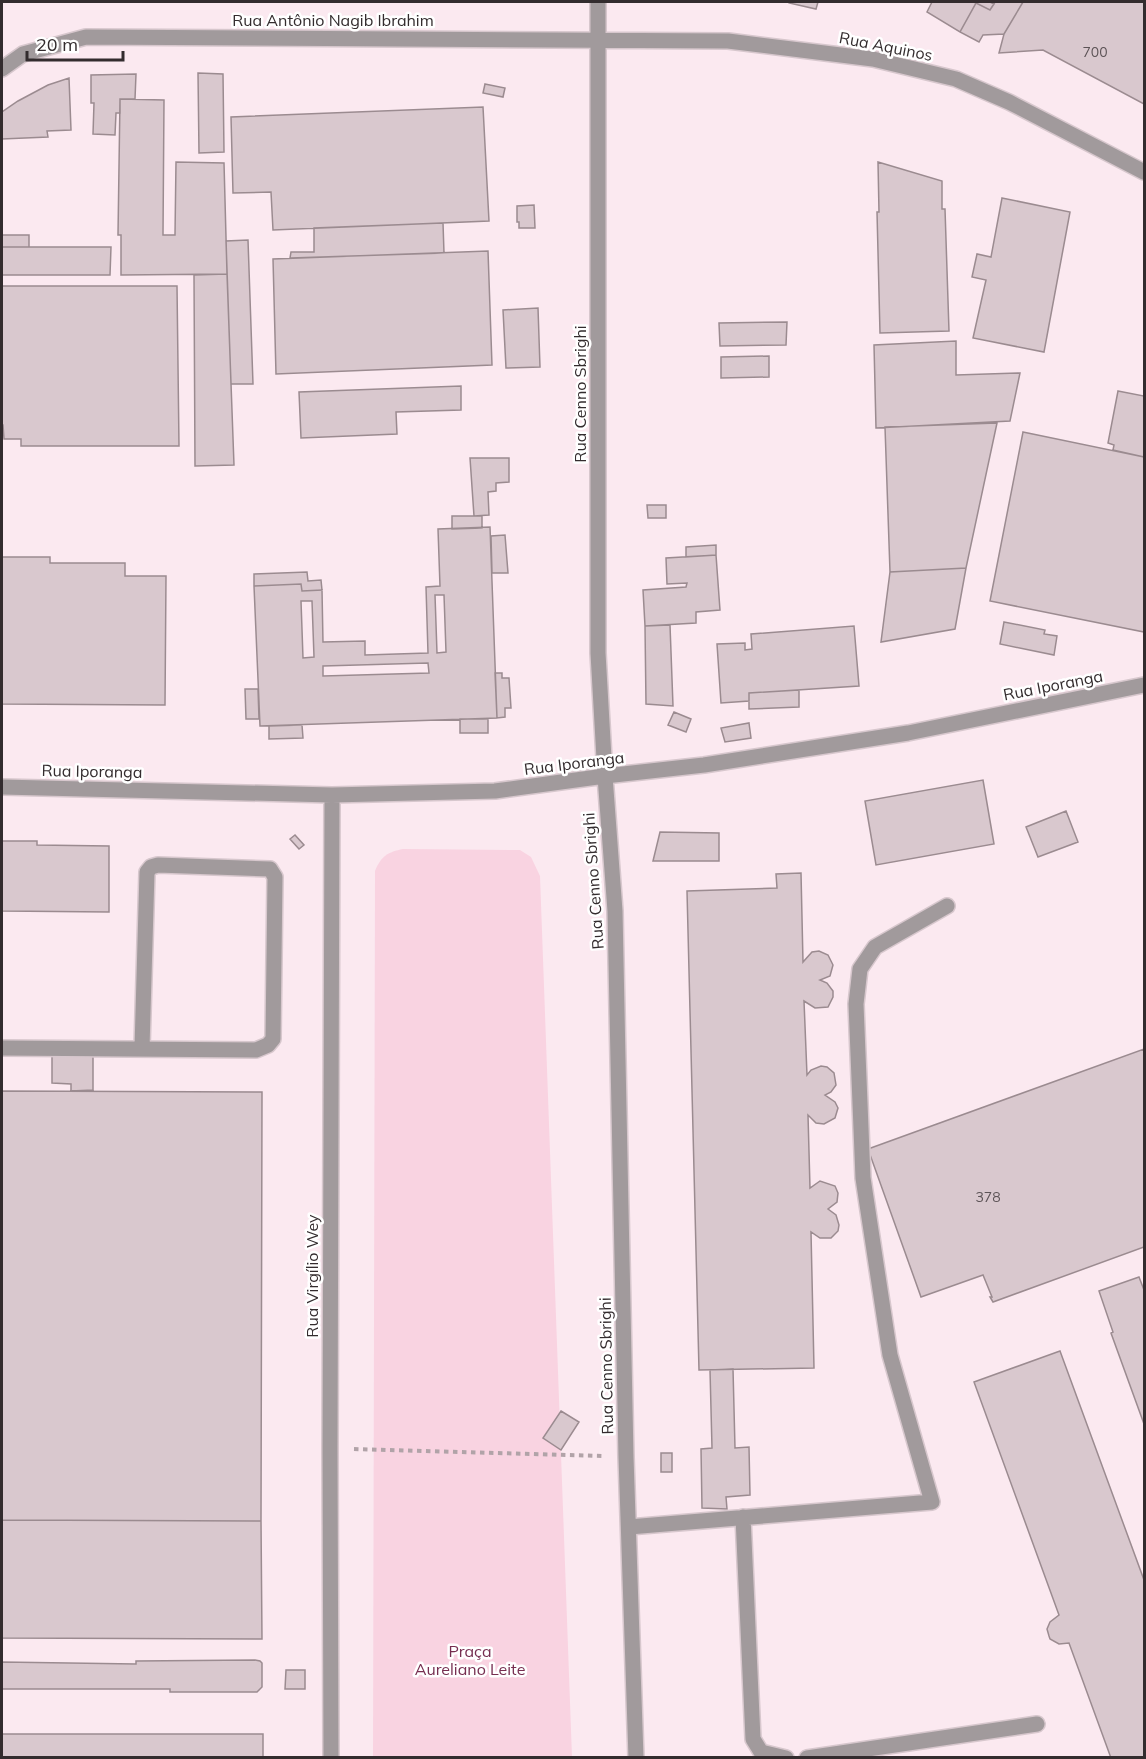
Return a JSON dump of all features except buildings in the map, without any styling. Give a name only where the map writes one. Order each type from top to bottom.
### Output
[{"type":"street","name":"Rua Cenno Sbrighi","points":[[598,2],[598,652],[604,776],[615,911],[626,1457],[636,1758]]},
{"type":"street","name":"Rua Antônio Nagib Ibrahim","points":[[2,69],[23,54],[86,37],[599,40]]},
{"type":"street","name":"Rua Aquinos","points":[[599,40],[728,41],[873,58],[956,79],[1009,102],[1144,172]]},
{"type":"street","name":"Rua Iporanga","points":[[2,787],[332,795],[495,791],[704,765],[908,733],[1144,685]]},
{"type":"street","name":"Rua Virgílio Wey","points":[[331,1758],[332,795]]},
{"type":"street","points":[[2,1048],[256,1050],[268,1045],[273,1039],[275,900],[275,876],[270,869],[158,866],[151,867],[147,872],[142,1048]]},
{"type":"street","points":[[628,1527],[932,1502],[890,1355],[863,1178],[856,1004],[860,969],[875,947],[948,906]]},
{"type":"street","points":[[743,1517],[753,1739],[761,1752],[786,1758]]},
{"type":"street","points":[[807,1758],[1037,1724]]},
{"type":"path","points":[[330,1449],[626,1457]]},
{"type":"green space","name":"Praça Aureliano Leite","points":[[403,849],[520,850],[531,857],[540,876],[572,1757],[373,1758],[375,871],[386,855]]}]
